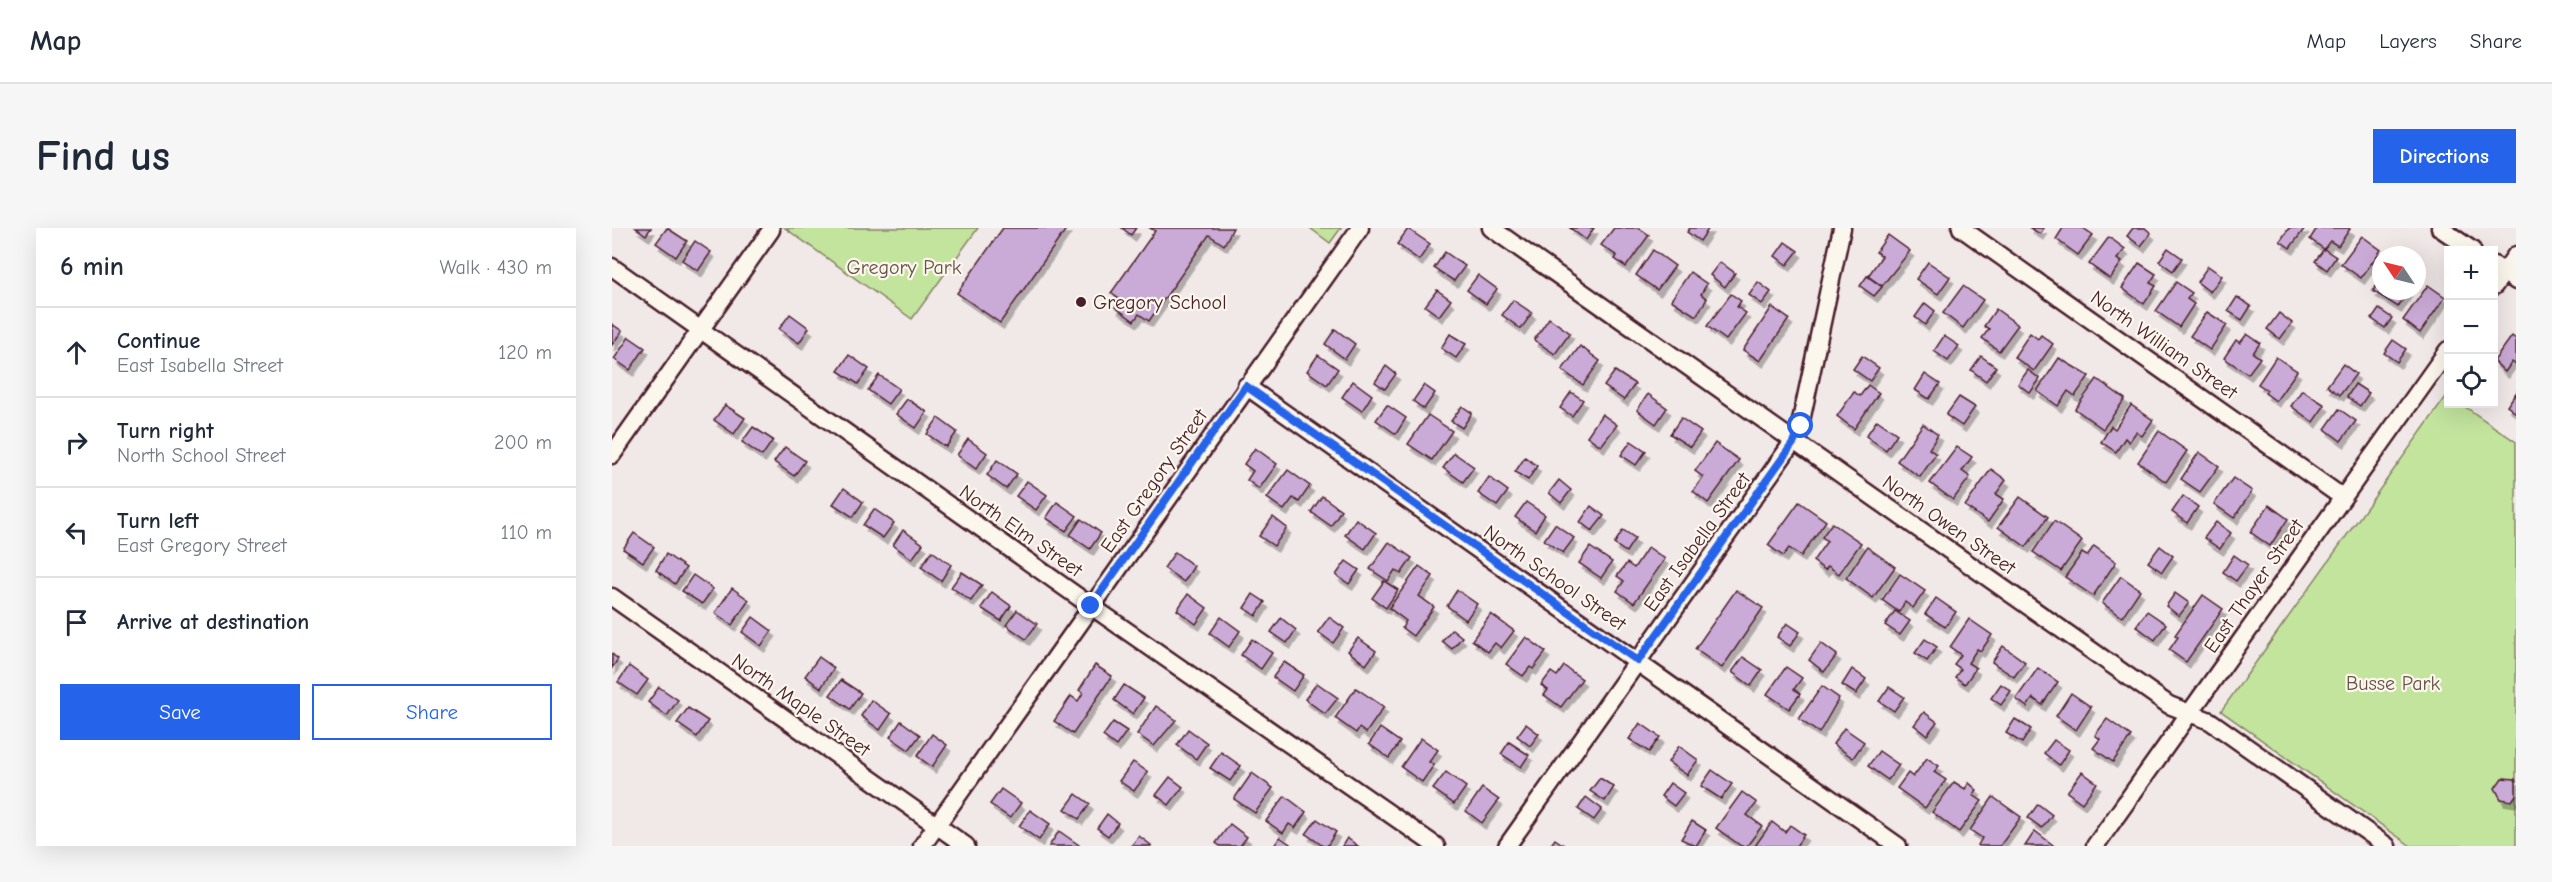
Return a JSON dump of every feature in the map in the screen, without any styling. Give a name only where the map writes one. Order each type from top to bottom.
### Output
[{"type":"street","name":"East Gregory Street","points":[[922,846],[1360,228]]},
{"type":"street","name":"North Owen Street","points":[[1491,228],[2169,705],[2210,721],[2387,846]]},
{"type":"street","name":"East Isabella Street","points":[[1507,846],[1794,442],[1801,426],[1842,228]]},
{"type":"street","name":"North William Street","points":[[1961,228],[2342,497]]},
{"type":"street","points":[[2440,228],[2466,246]]},
{"type":"street","points":[[612,455],[771,230]]},
{"type":"street","points":[[2504,273],[2516,255]]},
{"type":"street","name":"North Elm Street","points":[[612,267],[1091,606],[1436,846]]},
{"type":"street","name":"East Thayer Street","points":[[2095,846],[2445,354]]},
{"type":"street","name":"North School Street","points":[[1246,386],[1898,846]]},
{"type":"street","name":"North Maple Street","points":[[612,597],[966,846]]},
{"type":"green space","name":"Gregory Park","points":[[785,228],[978,228],[912,319]]},
{"type":"green space","points":[[1310,228],[1341,228],[1330,243]]},
{"type":"green space","name":"Busse Park","points":[[2444,400],[2444,408],[2467,408],[2516,442],[2516,846],[2411,846],[2221,711]]},
{"type":"building","points":[[636,228],[651,228],[646,235]]},
{"type":"building","points":[[667,228],[687,241],[676,257],[656,243]]},
{"type":"building","points":[[1003,228],[1067,228],[1000,323],[957,293]]},
{"type":"building","points":[[1122,228],[1136,228],[1131,235]]},
{"type":"building","points":[[1150,228],[1233,228],[1224,245],[1209,235],[1149,321],[1139,314],[1134,321],[1115,307],[1120,300],[1111,293],[1155,231]]},
{"type":"building","points":[[1570,228],[1594,228],[1586,240]]},
{"type":"building","points":[[1614,228],[1639,228],[1649,235],[1626,267],[1615,259],[1617,256],[1601,245]]},
{"type":"building","points":[[1690,228],[1709,228],[1700,241],[1687,232]]},
{"type":"building","points":[[2030,228],[2044,228],[2040,234]]},
{"type":"building","points":[[2063,228],[2083,228],[2093,235],[2078,255],[2056,239]]},
{"type":"building","points":[[2133,228],[2145,228],[2151,233],[2141,246],[2127,236]]},
{"type":"building","points":[[2289,228],[2305,228],[2290,248],[2280,241]]},
{"type":"building","points":[[2317,228],[2350,229],[2338,246],[2330,241],[2324,249],[2310,239]]},
{"type":"building","points":[[1408,229],[1430,244],[1419,260],[1397,244]]},
{"type":"building","points":[[1888,235],[1910,251],[1882,286],[1868,276],[1882,256],[1876,252]]},
{"type":"building","points":[[2362,236],[2376,246],[2372,246],[2372,263],[2361,278],[2341,264]]},
{"type":"building","points":[[2109,237],[2125,249],[2117,259],[2122,262],[2110,279],[2089,264]]},
{"type":"building","points":[[695,241],[711,252],[698,271],[682,260]]},
{"type":"building","points":[[1785,242],[1798,251],[1787,265],[1775,256]]},
{"type":"building","points":[[2168,248],[2182,258],[2173,271],[2159,261]]},
{"type":"building","points":[[2324,249],[2336,257],[2327,270],[2315,261]]},
{"type":"building","points":[[1653,250],[1675,266],[1657,290],[1636,275]]},
{"type":"building","points":[[1445,252],[1465,266],[1454,281],[1434,268]]},
{"type":"building","points":[[1720,262],[1735,273],[1725,287],[1710,275]]},
{"type":"building","points":[[1928,262],[1950,277],[1938,294],[1916,279]]},
{"type":"building","points":[[2139,263],[2156,274],[2150,283],[2156,286],[2144,304],[2122,288]]},
{"type":"building","points":[[2208,266],[2222,276],[2210,292],[2197,282]]},
{"type":"building","points":[[1690,272],[1707,284],[1701,294],[1707,299],[1696,316],[1671,300]]},
{"type":"building","points":[[1478,275],[1497,289],[1486,304],[1467,290]]},
{"type":"building","points":[[1867,276],[1882,287],[1874,296],[1860,286]]},
{"type":"building","points":[[1758,282],[1771,292],[1762,304],[1749,295]]},
{"type":"building","points":[[2176,282],[2192,293],[2187,299],[2194,304],[2179,327],[2156,311]]},
{"type":"building","points":[[2428,285],[2444,298],[2420,333],[2403,320],[2417,300],[2426,300]]},
{"type":"building","points":[[1963,286],[1983,300],[1963,328],[1943,313]]},
{"type":"building","points":[[1437,290],[1451,300],[1439,316],[1425,306]]},
{"type":"building","points":[[1731,294],[1741,301],[1737,307],[1746,313],[1726,340],[1707,326]]},
{"type":"building","points":[[2237,297],[2251,306],[2242,320],[2228,311]]},
{"type":"building","points":[[1513,300],[1532,313],[1521,329],[1502,315]]},
{"type":"building","points":[[2387,300],[2402,300],[2398,307]]},
{"type":"building","points":[[1925,303],[1935,311],[1925,325],[1915,317]]},
{"type":"building","points":[[1772,307],[1789,319],[1760,361],[1743,350]]},
{"type":"building","points":[[1996,309],[2018,325],[1999,351],[1982,338],[1989,329],[1984,326]]},
{"type":"building","points":[[2379,309],[2392,318],[2385,328],[2372,319]]},
{"type":"building","points":[[2207,312],[2227,325],[2210,350],[2190,336]]},
{"type":"building","points":[[2279,313],[2292,323],[2280,339],[2267,329]]},
{"type":"building","points":[[790,314],[809,328],[799,343],[779,329]]},
{"type":"building","points":[[1549,318],[1570,333],[1555,354],[1534,340]]},
{"type":"building","points":[[612,324],[622,331],[612,345]]},
{"type":"building","points":[[1335,329],[1355,344],[1345,359],[1325,344]]},
{"type":"building","points":[[2030,333],[2038,339],[2041,335],[2053,344],[2034,371],[2014,357]]},
{"type":"building","points":[[1450,334],[1466,344],[1456,358],[1441,348]]},
{"type":"building","points":[[2247,334],[2260,343],[2253,353],[2260,358],[2248,374],[2224,358],[2236,340],[2240,343]]},
{"type":"building","points":[[1944,336],[1959,346],[1948,361],[1934,351]]},
{"type":"building","points":[[2512,336],[2516,339],[2516,365],[2512,362],[2505,372],[2498,365],[2498,355]]},
{"type":"building","points":[[629,337],[645,348],[630,370],[614,359]]},
{"type":"building","points":[[2393,340],[2406,349],[2397,362],[2384,353]]},
{"type":"building","points":[[1580,346],[1600,361],[1583,385],[1562,370]]},
{"type":"building","points":[[849,355],[869,369],[858,384],[838,371]]},
{"type":"building","points":[[1318,355],[1338,369],[1327,385],[1307,371]]},
{"type":"building","points":[[1862,356],[1879,368],[1870,381],[1853,369]]},
{"type":"building","points":[[1981,356],[1996,367],[1986,381],[1971,370]]},
{"type":"building","points":[[2276,357],[2297,371],[2276,401],[2265,393],[2267,390],[2258,384]]},
{"type":"building","points":[[2059,358],[2089,376],[2075,396],[2068,391],[2058,406],[2037,391]]},
{"type":"building","points":[[2343,364],[2356,374],[2340,395],[2327,386]]},
{"type":"building","points":[[1386,366],[1396,374],[1385,389],[1375,382]]},
{"type":"building","points":[[2028,370],[2040,379],[2030,393],[2018,384]]},
{"type":"building","points":[[1615,371],[1635,384],[1624,400],[1604,386]]},
{"type":"building","points":[[1925,374],[1940,384],[1929,399],[1915,390]]},
{"type":"building","points":[[879,375],[899,389],[888,404],[868,390]]},
{"type":"building","points":[[2097,379],[2125,399],[2103,429],[2075,409]]},
{"type":"building","points":[[1353,381],[1372,395],[1362,411],[1342,397]]},
{"type":"building","points":[[2355,384],[2369,393],[2360,406],[2347,397]]},
{"type":"building","points":[[1424,385],[1435,393],[1424,409],[1413,401]]},
{"type":"building","points":[[1868,385],[1879,393],[1854,429],[1837,416],[1854,392],[1860,396]]},
{"type":"building","points":[[2302,390],[2325,405],[2313,422],[2291,406]]},
{"type":"building","points":[[1571,392],[1583,400],[1572,416],[1560,408]]},
{"type":"building","points":[[2516,393],[2516,413],[2507,406]]},
{"type":"building","points":[[1648,394],[1667,408],[1656,424],[1637,410]]},
{"type":"building","points":[[1959,397],[1975,407],[1962,426],[1946,415]]},
{"type":"building","points":[[907,399],[927,412],[916,428],[896,414]]},
{"type":"building","points":[[725,405],[745,418],[734,434],[714,420]]},
{"type":"building","points":[[1387,405],[1406,418],[1396,434],[1376,420]]},
{"type":"building","points":[[2131,405],[2153,420],[2142,436],[2136,432],[2129,442],[2125,438],[2116,452],[2101,442],[2111,426],[2115,429]]},
{"type":"building","points":[[1462,406],[1472,413],[1462,428],[1451,421]]},
{"type":"building","points":[[2339,409],[2356,421],[2341,441],[2325,429]]},
{"type":"building","points":[[1602,414],[1617,425],[1601,446],[1587,436]]},
{"type":"building","points":[[1428,415],[1452,431],[1432,460],[1408,444]]},
{"type":"building","points":[[938,418],[957,432],[946,447],[927,434]]},
{"type":"building","points":[[1681,418],[1701,432],[1690,447],[1670,434]]},
{"type":"building","points":[[1877,420],[1897,434],[1886,450],[1866,436]]},
{"type":"building","points":[[1923,424],[1938,435],[1929,449],[1936,454],[1920,477],[1897,461]]},
{"type":"building","points":[[753,427],[773,440],[762,456],[742,442]]},
{"type":"building","points":[[2159,431],[2187,451],[2166,482],[2138,462]]},
{"type":"building","points":[[968,439],[987,453],[976,469],[957,455]]},
{"type":"building","points":[[1631,441],[1646,451],[1636,465],[1621,455]]},
{"type":"building","points":[[1715,443],[1739,460],[1708,503],[1693,491],[1703,477],[1695,471]]},
{"type":"building","points":[[785,447],[805,461],[794,476],[774,462]]},
{"type":"building","points":[[1957,447],[1972,457],[1962,471],[1970,477],[1953,500],[1930,483]]},
{"type":"building","points":[[1255,448],[1277,464],[1259,489],[1247,480],[1253,471],[1244,464]]},
{"type":"building","points":[[2199,452],[2219,466],[2200,492],[2181,479]]},
{"type":"building","points":[[1454,453],[1474,467],[1463,482],[1443,468]]},
{"type":"building","points":[[1525,457],[1537,466],[1528,480],[1515,472]]},
{"type":"building","points":[[997,460],[1017,474],[1006,489],[987,475]]},
{"type":"building","points":[[1991,469],[2006,480],[1996,494],[2004,499],[1988,522],[1965,506]]},
{"type":"building","points":[[1288,470],[1310,486],[1299,502],[1293,498],[1284,510],[1267,498]]},
{"type":"building","points":[[1489,477],[1508,491],[1497,506],[1478,493]]},
{"type":"building","points":[[2233,478],[2252,491],[2234,518],[2214,504]]},
{"type":"building","points":[[1559,480],[1571,490],[1561,503],[1549,493]]},
{"type":"building","points":[[1027,481],[1047,495],[1036,510],[1016,496]]},
{"type":"building","points":[[844,488],[863,502],[853,517],[833,504]]},
{"type":"building","points":[[1322,496],[1341,510],[1331,526],[1311,512]]},
{"type":"building","points":[[2183,496],[2198,507],[2187,523],[2172,512]]},
{"type":"building","points":[[2020,497],[2048,517],[2026,547],[1998,527]]},
{"type":"building","points":[[1057,502],[1077,516],[1066,531],[1046,518]]},
{"type":"building","points":[[1526,502],[1545,515],[1535,531],[1515,517]]},
{"type":"building","points":[[1799,502],[1826,521],[1801,556],[1789,548],[1783,556],[1768,545]]},
{"type":"building","points":[[2269,505],[2288,519],[2270,546],[2250,532]]},
{"type":"building","points":[[1591,506],[1604,516],[1592,531],[1580,522]]},
{"type":"building","points":[[874,509],[894,523],[883,538],[863,525]]},
{"type":"building","points":[[1273,517],[1287,528],[1274,546],[1259,536]]},
{"type":"building","points":[[1081,519],[1101,533],[1090,549],[1070,535]]},
{"type":"building","points":[[1356,519],[1376,533],[1365,549],[1345,535]]},
{"type":"building","points":[[2054,521],[2082,541],[2061,571],[2033,552]]},
{"type":"building","points":[[2216,522],[2231,533],[2220,549],[2204,538]]},
{"type":"building","points":[[1832,523],[1861,543],[1839,574],[1828,566],[1825,570],[1813,561],[1827,541],[1822,537]]},
{"type":"building","points":[[1555,524],[1574,538],[1563,553],[1544,540]]},
{"type":"building","points":[[903,530],[923,544],[912,559],[893,545]]},
{"type":"building","points":[[1623,530],[1635,538],[1626,552],[1614,544]]},
{"type":"building","points":[[634,533],[654,547],[643,562],[623,549]]},
{"type":"building","points":[[1389,542],[1412,558],[1401,574],[1395,570],[1388,581],[1370,569]]},
{"type":"building","points":[[2094,546],[2116,562],[2093,596],[2065,577],[2082,553],[2087,556]]},
{"type":"building","points":[[2160,546],[2173,556],[2162,572],[2148,562]]},
{"type":"building","points":[[1590,547],[1612,562],[1601,578],[1579,563]]},
{"type":"building","points":[[1648,547],[1665,559],[1634,603],[1617,591],[1624,581],[1617,576],[1627,563],[1634,568]]},
{"type":"building","points":[[1867,547],[1895,567],[1873,598],[1846,578]]},
{"type":"building","points":[[932,551],[951,565],[941,581],[921,567]]},
{"type":"building","points":[[1175,552],[1194,566],[1184,582],[1164,568]]},
{"type":"building","points":[[666,554],[686,568],[675,584],[656,570]]},
{"type":"building","points":[[2234,555],[2248,565],[2236,581],[2223,572]]},
{"type":"building","points":[[1346,561],[1359,570],[1349,584],[1336,575]]},
{"type":"building","points":[[1419,566],[1433,576],[1419,596],[1434,607],[1413,636],[1402,628],[1406,621],[1389,608]]},
{"type":"building","points":[[962,572],[982,585],[971,601],[951,587]]},
{"type":"building","points":[[1900,574],[1925,591],[1913,608],[1905,602],[1899,612],[1882,600]]},
{"type":"building","points":[[693,575],[713,589],[702,604],[682,591]]},
{"type":"building","points":[[2121,576],[2140,590],[2122,617],[2102,603]]},
{"type":"building","points":[[1384,581],[1398,590],[1386,608],[1372,598]]},
{"type":"building","points":[[732,588],[749,600],[732,625],[715,613]]},
{"type":"building","points":[[1457,590],[1477,604],[1466,620],[1447,606]]},
{"type":"building","points":[[1736,590],[1763,608],[1722,668],[1695,649]]},
{"type":"building","points":[[992,592],[1011,606],[1001,621],[981,608]]},
{"type":"building","points":[[2175,593],[2189,603],[2179,616],[2166,606]]},
{"type":"building","points":[[1188,594],[1207,608],[1196,624],[1177,610]]},
{"type":"building","points":[[1253,594],[1265,602],[1256,616],[1244,608]]},
{"type":"building","points":[[2203,595],[2223,609],[2186,662],[2169,650],[2178,637],[2175,635]]},
{"type":"building","points":[[1936,598],[1956,612],[1945,627],[1925,614]]},
{"type":"building","points":[[1017,610],[1037,624],[1026,639],[1006,625]]},
{"type":"building","points":[[1895,611],[1910,621],[1900,635],[1885,625]]},
{"type":"building","points":[[2147,611],[2166,624],[2155,640],[2136,626]]},
{"type":"building","points":[[1491,614],[1514,631],[1501,648],[1495,643],[1488,652],[1472,640]]},
{"type":"building","points":[[753,617],[772,631],[761,646],[742,632]]},
{"type":"building","points":[[1221,617],[1240,631],[1229,647],[1210,633]]},
{"type":"building","points":[[1329,617],[1344,628],[1333,643],[1318,632]]},
{"type":"building","points":[[1281,618],[1296,630],[1287,643],[1271,632]]},
{"type":"building","points":[[1969,619],[1992,635],[1981,651],[1977,649],[1968,663],[1976,668],[1965,684],[1955,677],[1961,669],[1954,664],[1961,655],[1950,647]]},
{"type":"building","points":[[1787,623],[1800,632],[1790,646],[1777,637]]},
{"type":"building","points":[[1452,629],[1462,637],[1452,649],[1442,641]]},
{"type":"building","points":[[1526,637],[1546,652],[1533,669],[1530,667],[1523,676],[1506,664]]},
{"type":"building","points":[[1358,638],[1376,651],[1366,665],[1348,651]]},
{"type":"building","points":[[1252,639],[1272,653],[1261,669],[1241,655]]},
{"type":"building","points":[[1925,639],[1937,647],[1927,661],[1915,653]]},
{"type":"building","points":[[1821,643],[1837,655],[1824,672],[1809,660]]},
{"type":"building","points":[[2003,646],[2025,662],[2014,677],[1992,662]]},
{"type":"building","points":[[612,654],[618,659],[612,668]]},
{"type":"building","points":[[819,657],[834,668],[821,688],[805,676]]},
{"type":"building","points":[[1743,657],[1762,670],[1751,686],[1732,672]]},
{"type":"building","points":[[1284,662],[1304,675],[1293,691],[1273,677]]},
{"type":"building","points":[[1095,665],[1112,676],[1073,734],[1054,721],[1071,696],[1078,701],[1083,693],[1079,690]]},
{"type":"building","points":[[629,666],[648,680],[637,695],[618,682]]},
{"type":"building","points":[[1564,666],[1582,679],[1561,707],[1544,695],[1548,690],[1541,685],[1551,672],[1557,676]]},
{"type":"building","points":[[1786,667],[1802,678],[1794,689],[1800,694],[1789,709],[1767,694]]},
{"type":"building","points":[[2038,668],[2058,682],[2042,705],[2033,698],[2027,707],[2016,699]]},
{"type":"building","points":[[1852,669],[1866,679],[1856,694],[1842,685]]},
{"type":"building","points":[[841,680],[861,693],[850,709],[830,695]]},
{"type":"building","points":[[1317,683],[1338,698],[1325,714],[1305,699]]},
{"type":"building","points":[[2001,684],[2011,691],[2001,705],[1991,698]]},
{"type":"building","points":[[1124,685],[1144,698],[1133,714],[1114,700]]},
{"type":"building","points":[[1822,686],[1839,698],[1819,733],[1799,719]]},
{"type":"building","points":[[659,687],[678,700],[667,716],[648,702]]},
{"type":"building","points":[[1889,687],[1904,697],[1894,711],[1879,701]]},
{"type":"building","points":[[1356,688],[1384,707],[1366,733],[1359,728],[1356,733],[1335,718]]},
{"type":"building","points":[[2071,693],[2091,707],[2076,730],[2056,716]]},
{"type":"building","points":[[871,700],[891,714],[880,730],[861,716]]},
{"type":"building","points":[[1156,706],[1176,720],[1154,746],[1137,734]]},
{"type":"building","points":[[688,708],[708,721],[697,737],[677,723]]},
{"type":"building","points":[[1924,712],[1937,722],[1927,735],[1914,725]]},
{"type":"building","points":[[2015,719],[2031,729],[2022,743],[2006,733]]},
{"type":"building","points":[[2107,719],[2131,736],[2113,762],[2093,748],[2100,739],[2095,735]]},
{"type":"building","points":[[901,721],[920,735],[909,750],[890,737]]},
{"type":"building","points":[[1113,722],[1127,731],[1116,746],[1103,736]]},
{"type":"building","points":[[1640,723],[1660,737],[1649,752],[1629,739]]},
{"type":"building","points":[[1526,724],[1539,734],[1530,746],[1517,736]]},
{"type":"building","points":[[1380,728],[1400,742],[1389,758],[1369,744]]},
{"type":"building","points":[[1844,728],[1864,742],[1853,758],[1833,744]]},
{"type":"building","points":[[1188,729],[1207,743],[1196,759],[1177,745]]},
{"type":"building","points":[[932,734],[947,745],[932,767],[917,756]]},
{"type":"building","points":[[1421,738],[1438,750],[1429,762],[1434,765],[1422,782],[1401,767]]},
{"type":"building","points":[[2054,740],[2069,750],[2059,765],[2044,753]]},
{"type":"building","points":[[1509,742],[1529,755],[1521,767],[1501,754]]},
{"type":"building","points":[[1679,746],[1698,760],[1687,775],[1668,762]]},
{"type":"building","points":[[1879,751],[1899,765],[1888,780],[1868,766]]},
{"type":"building","points":[[1221,752],[1241,766],[1230,781],[1210,768]]},
{"type":"building","points":[[1927,758],[1939,766],[1934,772],[1946,780],[1925,808],[1897,788],[1908,773],[1913,777]]},
{"type":"building","points":[[1133,762],[1148,772],[1134,791],[1119,781]]},
{"type":"building","points":[[1712,770],[1732,784],[1721,799],[1701,786]]},
{"type":"building","points":[[1446,772],[1466,787],[1454,804],[1433,789]]},
{"type":"building","points":[[2082,772],[2097,783],[2082,803],[2067,792]]},
{"type":"building","points":[[1252,773],[1273,788],[1255,813],[1234,799]]},
{"type":"building","points":[[1170,777],[1183,787],[1169,805],[1156,795]]},
{"type":"building","points":[[1600,778],[1614,787],[1605,801],[1590,791]]},
{"type":"building","points":[[2502,778],[2515,779],[2516,795],[2512,801],[2501,799],[2495,788]]},
{"type":"building","points":[[1954,782],[1965,789],[1969,783],[1977,790],[1973,795],[1982,801],[1959,832],[1932,812]]},
{"type":"building","points":[[1670,783],[1684,793],[1674,806],[1661,796]]},
{"type":"building","points":[[1482,788],[1499,800],[1482,823],[1466,811]]},
{"type":"building","points":[[1001,789],[1021,803],[1010,818],[990,804]]},
{"type":"building","points":[[1742,792],[1757,803],[1747,815],[1762,826],[1747,846],[1741,846],[1716,828]]},
{"type":"building","points":[[1076,794],[1090,804],[1079,819],[1065,809]]},
{"type":"building","points":[[1285,796],[1306,812],[1295,828],[1289,824],[1283,833],[1266,821]]},
{"type":"building","points":[[1586,797],[1602,809],[1594,820],[1578,809]]},
{"type":"building","points":[[1993,797],[2021,817],[2000,846],[1979,846],[1982,838],[1970,830]]},
{"type":"building","points":[[2038,804],[2052,815],[2042,828],[2028,818]]},
{"type":"building","points":[[1030,810],[1050,824],[1039,840],[1019,826]]},
{"type":"building","points":[[1107,814],[1118,823],[1108,836],[1097,828]]},
{"type":"building","points":[[1317,819],[1336,832],[1327,846],[1323,846],[1306,834]]},
{"type":"building","points":[[1692,821],[1706,830],[1696,846],[1681,839]]},
{"type":"building","points":[[1772,822],[1785,832],[1790,825],[1804,835],[1796,846],[1755,846]]},
{"type":"building","points":[[1230,824],[1247,837],[1240,846],[1220,846],[1216,843]]},
{"type":"building","points":[[1059,831],[1079,845],[1049,846]]},
{"type":"building","points":[[2035,831],[2053,845],[2025,846]]},
{"type":"building","points":[[1139,836],[1151,845],[1151,846],[1131,846]]},
{"type":"building","points":[[1280,837],[1290,844],[1289,846],[1274,846]]},
{"type":"building","points":[[1347,838],[1358,846],[1342,846]]},
{"type":"building","points":[[1555,839],[1565,846],[1550,846]]},
{"type":"place","name":"Gregory School","points":[[1081,302]]},
{"type":"route","points":[[1091,606],[1246,386],[1638,661],[1794,442],[1801,426]]}]
